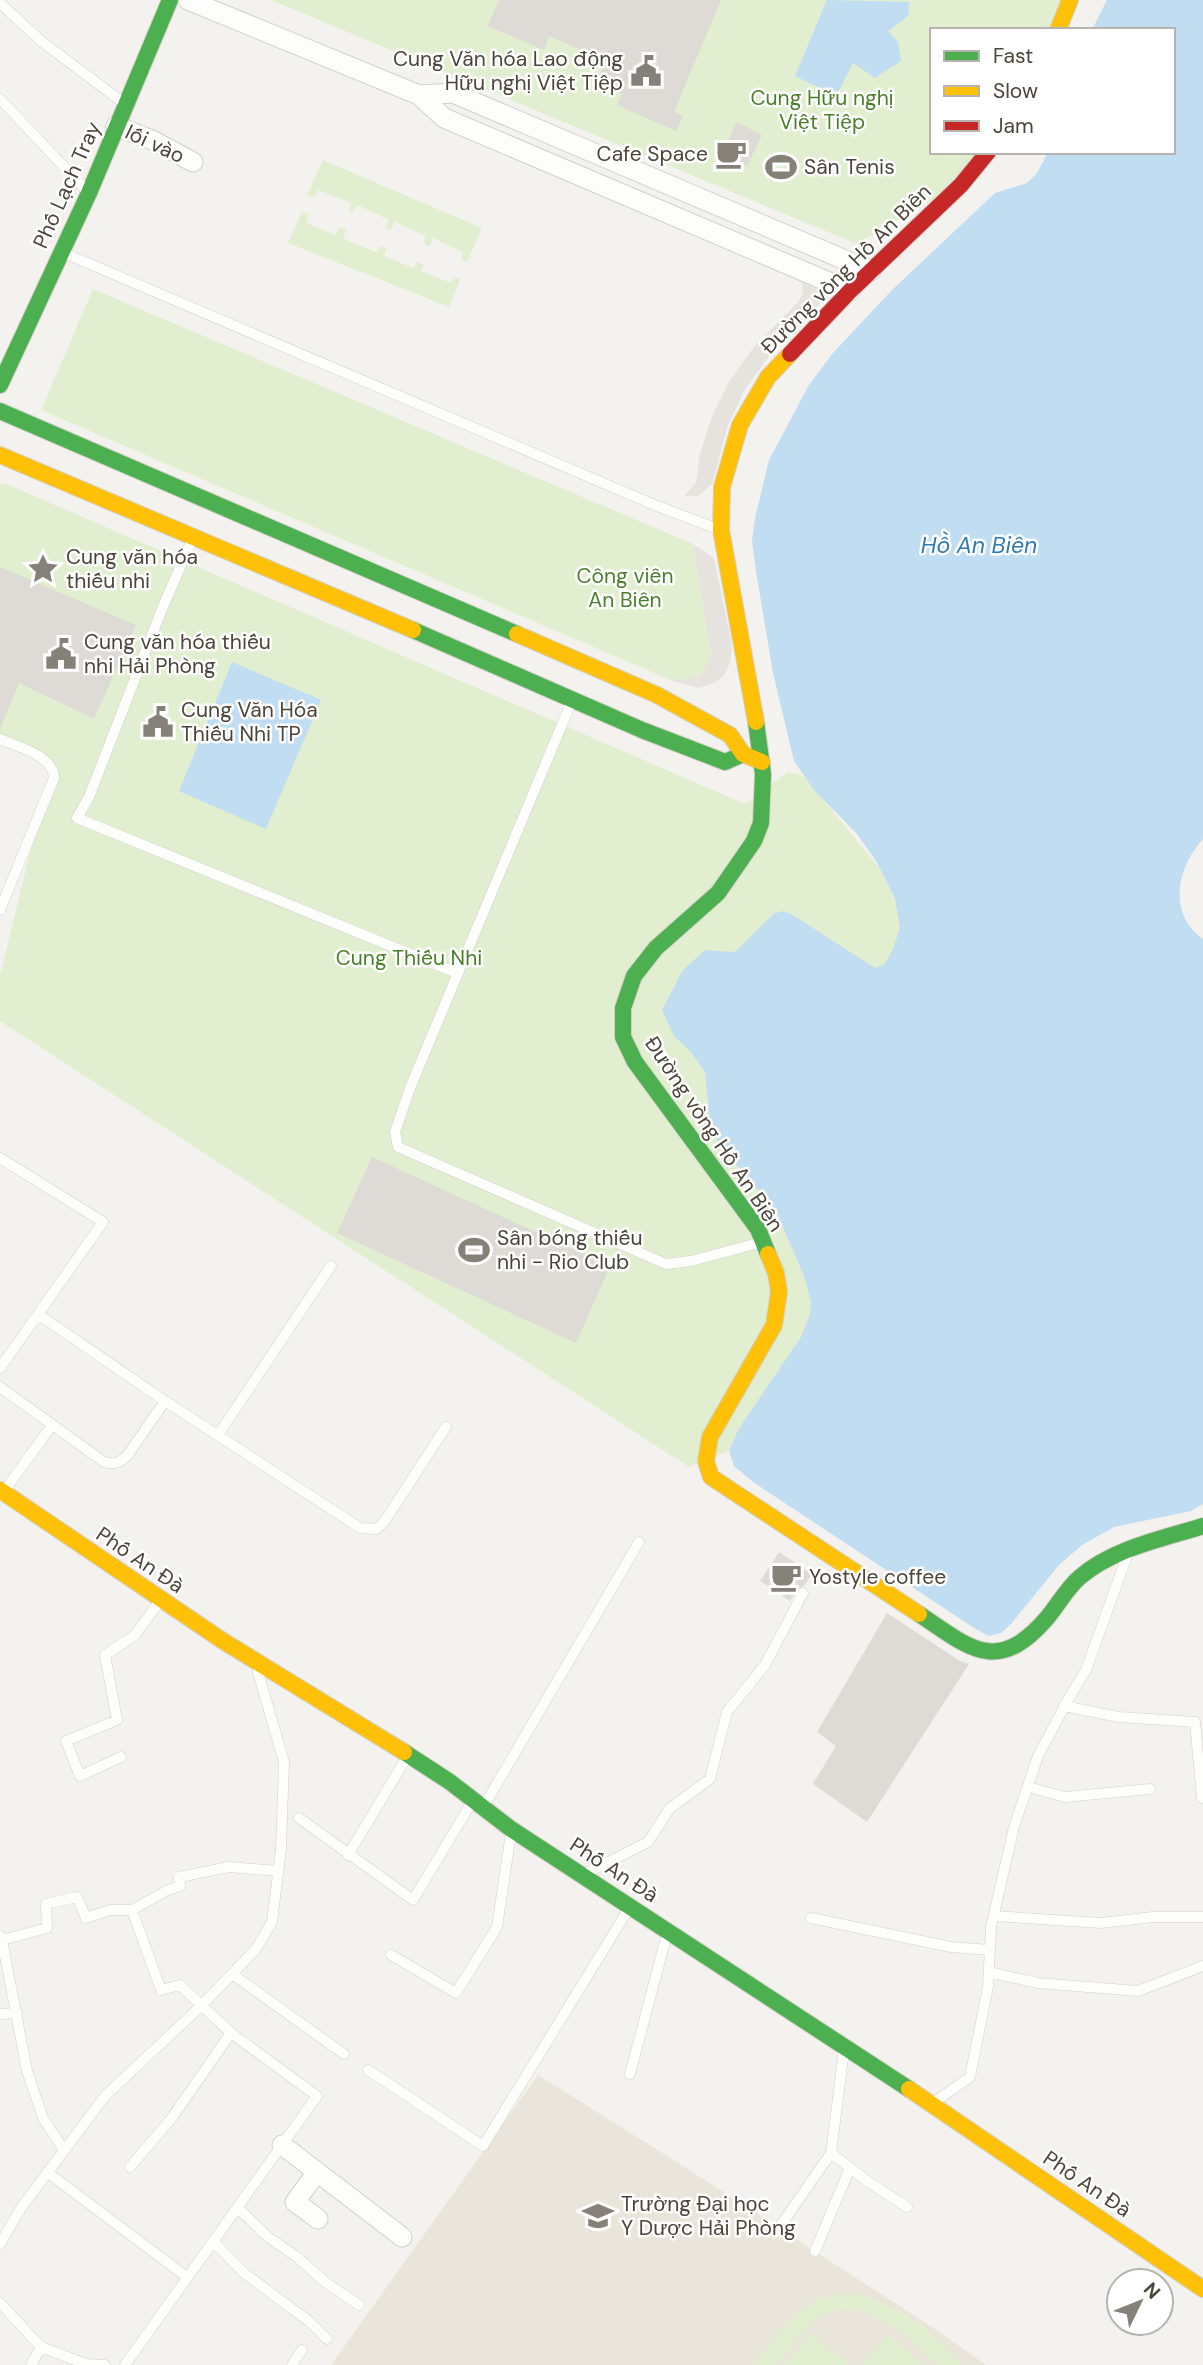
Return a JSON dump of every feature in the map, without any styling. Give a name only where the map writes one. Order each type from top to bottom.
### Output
[{"type":"street","name":"Phố Lạch Tray","points":[[1,381],[89,193],[170,0]]},
{"type":"street","points":[[188,0],[419,95],[444,118],[850,290]]},
{"type":"street","points":[[1059,28],[1070,0]]},
{"type":"street","points":[[419,95],[453,93],[871,271]]},
{"type":"street","name":"lối vào","points":[[116,125],[193,162]]},
{"type":"street","points":[[573,173],[583,149]]},
{"type":"street","name":"Đường vòng Hồ An Biên","points":[[986,154],[961,185],[850,290],[768,377],[740,425],[722,487],[721,530],[762,762],[761,824],[754,841],[718,893],[656,948],[634,976],[623,1008],[623,1037],[635,1062],[758,1229],[776,1273],[779,1292],[774,1325],[710,1437],[706,1461],[711,1477],[969,1647],[981,1652],[995,1653],[1010,1649],[1024,1640],[1081,1576],[1129,1549],[1203,1526]]},
{"type":"street","points":[[670,214],[680,190]]},
{"type":"street","points":[[0,411],[377,594],[573,700],[725,762],[744,754]]},
{"type":"street","points":[[0,455],[194,537],[377,594],[657,695],[730,735],[744,754],[762,762]]},
{"type":"street","name":"Phố An Đà","points":[[2,1491],[255,1662],[410,1754],[479,1802],[511,1829],[845,2046],[1203,2289]]},
{"type":"street","points":[[282,2145],[402,2237]]},
{"type":"street","points":[[317,2172],[295,2202],[318,2219]]},
{"type":"lane","points":[[0,3],[41,41],[125,104]]},
{"type":"lane","points":[[0,99],[89,193]]},
{"type":"lane","points":[[60,252],[657,506],[721,530]]},
{"type":"lane","points":[[194,537],[162,609],[89,797],[77,818],[457,973]]},
{"type":"lane","points":[[573,700],[457,973],[397,1124],[395,1139],[398,1147],[666,1264],[691,1261],[764,1241]]},
{"type":"lane","points":[[0,739],[41,757],[51,765],[54,778],[0,910]]},
{"type":"lane","points":[[0,1158],[103,1222],[0,1368]]},
{"type":"lane","points":[[218,1435],[331,1266]]},
{"type":"lane","points":[[38,1314],[165,1401],[360,1528],[376,1529],[384,1522],[446,1427]]},
{"type":"lane","points":[[0,1387],[104,1462],[112,1464],[127,1456],[165,1401]]},
{"type":"lane","points":[[2,1491],[52,1425]]},
{"type":"lane","points":[[299,1818],[413,1900],[479,1802],[639,1542]]},
{"type":"lane","points":[[932,2104],[970,2077],[989,1972],[994,1916],[1014,1827],[1038,1756],[1086,1670],[1129,1549]]},
{"type":"lane","points":[[584,1875],[648,1842],[670,1808],[710,1779],[727,1712],[765,1665],[803,1593]]},
{"type":"lane","points":[[121,1757],[80,1776],[66,1741],[117,1720],[105,1655],[135,1635],[161,1600]]},
{"type":"lane","points":[[0,2244],[21,2208],[105,2096],[256,1950],[272,1922],[278,1871],[284,1762],[255,1662]]},
{"type":"lane","points":[[1064,1706],[1119,1717],[1195,1722],[1202,1798]]},
{"type":"lane","points":[[348,1855],[410,1754]]},
{"type":"lane","points":[[1028,1787],[1065,1797],[1150,1789]]},
{"type":"lane","points":[[391,1955],[456,1993],[497,1927],[511,1829]]},
{"type":"lane","points":[[64,2150],[43,2118],[27,2071],[1,1938],[47,1928],[46,1904],[77,1898],[86,1918],[110,1910],[132,1910],[180,1886],[179,1877],[229,1867],[278,1871]]},
{"type":"lane","points":[[368,2070],[483,2146],[630,1906]]},
{"type":"lane","points":[[125,2365],[317,2096],[232,2033],[180,1985],[161,1990],[132,1910]]},
{"type":"lane","points":[[994,1916],[1101,1923],[1153,1917],[1203,1917]]},
{"type":"lane","points":[[811,1918],[951,1947],[990,1950]]},
{"type":"lane","points":[[630,2074],[668,1930]]},
{"type":"lane","points":[[989,1972],[1038,1983],[1139,1991],[1203,1966]]},
{"type":"lane","points":[[232,1974],[344,2054]]},
{"type":"lane","points":[[0,2014],[17,2013]]},
{"type":"lane","points":[[130,2167],[171,2119],[232,2033]]},
{"type":"lane","points":[[781,2225],[831,2153],[845,2046]]},
{"type":"lane","points":[[831,2153],[907,2207]]},
{"type":"lane","points":[[815,2251],[850,2168]]},
{"type":"lane","points":[[47,2172],[187,2277]]},
{"type":"lane","points":[[237,2208],[325,2282],[359,2305]]},
{"type":"lane","points":[[214,2241],[244,2273],[310,2322],[327,2339]]},
{"type":"lane","points":[[0,2303],[41,2347],[86,2364],[105,2365]]},
{"type":"lane","points":[[31,2365],[41,2347]]},
{"type":"lane","points":[[292,2365],[302,2350]]},
{"type":"shaded area","points":[[801,282],[829,294],[770,355],[745,389],[728,425],[712,484],[698,496],[684,496],[696,483],[700,454],[712,416],[730,380],[756,344],[799,301],[803,292]]},
{"type":"shaded area","points":[[693,544],[714,558],[732,645],[730,663],[724,675],[716,682],[699,688],[673,681],[699,676],[711,654]]},
{"type":"shaded area","name":"Trường Đại học Y Dược Hải Phòng","points":[[538,2075],[938,2331],[986,2365],[331,2365]]},
{"type":"green space","name":"Cung Hữu nghị Việt Tiệp","points":[[271,0],[1065,0],[1055,28],[930,28],[930,154],[981,154],[940,195],[857,244]]},
{"type":"green space","points":[[323,160],[482,228],[467,262],[461,260],[463,252],[433,238],[429,247],[423,243],[426,236],[395,222],[390,231],[386,227],[389,220],[358,205],[352,213],[348,212],[352,203],[318,190],[314,198],[307,195]]},
{"type":"green space","points":[[302,211],[309,214],[306,223],[335,235],[340,227],[346,230],[343,239],[376,252],[380,246],[386,248],[384,256],[413,268],[417,262],[424,265],[421,271],[451,283],[454,277],[460,279],[449,307],[288,243]]},
{"type":"green space","name":"Công viên An Biên","points":[[93,289],[693,544],[711,654],[706,667],[699,676],[673,681],[41,410]]},
{"type":"green space","name":"Cung Thiếu Nhi","points":[[4,483],[745,804],[788,772],[804,776],[880,869],[913,938],[787,1200],[819,1313],[738,1430],[729,1451],[689,1467],[0,1021],[0,976],[51,766],[0,742],[0,485]]},
{"type":"green space","points":[[855,2294],[886,2304],[914,2320],[940,2341],[962,2365],[938,2365],[913,2342],[882,2320],[848,2309],[832,2311],[816,2320],[777,2365],[753,2365],[782,2329],[807,2305],[825,2297]]},
{"type":"green space","points":[[811,2333],[849,2365],[784,2365]]},
{"type":"green space","points":[[888,2334],[925,2365],[862,2365]]},
{"type":"water","points":[[827,0],[909,2],[908,16],[888,31],[898,42],[901,61],[875,78],[853,63],[836,96],[795,76]]},
{"type":"water","name":"Hồ An Biên","points":[[1107,0],[1203,0],[1203,839],[1194,850],[1182,876],[1180,904],[1184,917],[1203,939],[1203,1504],[1191,1511],[1114,1527],[1082,1545],[1059,1565],[1011,1624],[1001,1633],[989,1636],[753,1482],[734,1466],[729,1451],[738,1430],[801,1337],[810,1314],[811,1302],[804,1276],[776,1211],[742,1170],[728,1158],[715,1137],[710,1121],[705,1072],[691,1052],[674,1036],[662,1010],[683,970],[705,950],[735,952],[773,914],[783,911],[875,968],[885,964],[893,949],[900,928],[895,899],[876,861],[857,834],[814,790],[794,761],[773,673],[756,571],[752,541],[755,518],[769,460],[809,385],[833,353],[892,290],[995,193],[1027,183],[1037,173],[1047,154],[1175,154],[1175,28],[1093,28]]},
{"type":"water","points":[[232,662],[321,700],[266,829],[179,791]]},
{"type":"building","name":"Cung Văn hóa Lao động Hữu nghị Việt Tiệp","points":[[499,0],[721,0],[674,112],[683,116],[676,131],[617,105],[622,94],[596,83],[605,60],[549,36],[544,50],[488,26]]},
{"type":"building","points":[[737,122],[762,135],[747,166],[722,153]]},
{"type":"building","name":"Cung văn hóa thiếu nhi Hải Phòng","points":[[0,567],[136,625],[94,719],[19,683],[0,729]]},
{"type":"building","name":"Sân bóng thiếu nhi - Rio Club","points":[[372,1157],[610,1266],[576,1343],[337,1233]]},
{"type":"building","name":"Yostyle coffee","points":[[779,1552],[812,1574],[804,1586],[797,1589],[790,1601],[760,1581]]},
{"type":"building","points":[[887,1613],[960,1661],[969,1664],[867,1822],[813,1784],[836,1746],[817,1732]]},
{"type":"traffic: fast","points":[[0,385],[89,193],[170,0]]},
{"type":"traffic: fast","points":[[0,411],[517,634]]},
{"type":"traffic: fast","points":[[413,630],[642,730],[725,762],[743,754]]},
{"type":"traffic: fast","points":[[756,722],[763,774],[761,823],[754,841],[718,893],[656,948],[634,976],[623,1008],[623,1037],[635,1062],[758,1229],[768,1254]]},
{"type":"traffic: fast","points":[[919,1614],[969,1646],[998,1651],[1013,1647],[1029,1636],[1047,1618],[1075,1581],[1093,1567],[1139,1546],[1203,1526]]},
{"type":"traffic: fast","points":[[404,1752],[450,1782],[511,1829],[909,2089]]},
{"type":"traffic: slow","points":[[1059,28],[1070,0]]},
{"type":"traffic: slow","points":[[756,722],[721,530],[722,487],[740,425],[768,377],[790,354]]},
{"type":"traffic: slow","points":[[0,455],[413,630]]},
{"type":"traffic: slow","points":[[517,634],[657,695],[730,735],[743,754],[762,762]]},
{"type":"traffic: slow","points":[[768,1254],[776,1273],[779,1292],[774,1325],[710,1437],[706,1461],[711,1477],[919,1614]]},
{"type":"traffic: slow","points":[[0,1490],[223,1641],[404,1752]]},
{"type":"traffic: slow","points":[[909,2089],[1203,2289]]},
{"type":"traffic: jam","points":[[790,354],[850,291],[961,185],[986,154]]},
{"type":"place","name":"Cung Văn hóa Lao động Hữu nghị Việt Tiệp","points":[[646,71]]},
{"type":"place","name":"Cafe Space","points":[[731,154]]},
{"type":"place","name":"Sân Tenis","points":[[781,167]]},
{"type":"place","name":"Cung văn hóa thiếu nhi","points":[[43,569]]},
{"type":"place","name":"Cung văn hóa thiếu nhi Hải Phòng","points":[[61,654]]},
{"type":"place","name":"Cung Văn Hóa Thiếu Nhi TP","points":[[158,722]]},
{"type":"place","name":"Sân bóng thiếu nhi - Rio Club","points":[[474,1250]]},
{"type":"place","name":"Yostyle coffee","points":[[786,1577]]},
{"type":"place","name":"Trường Đại học Y Dược Hải Phòng","points":[[598,2216]]}]
